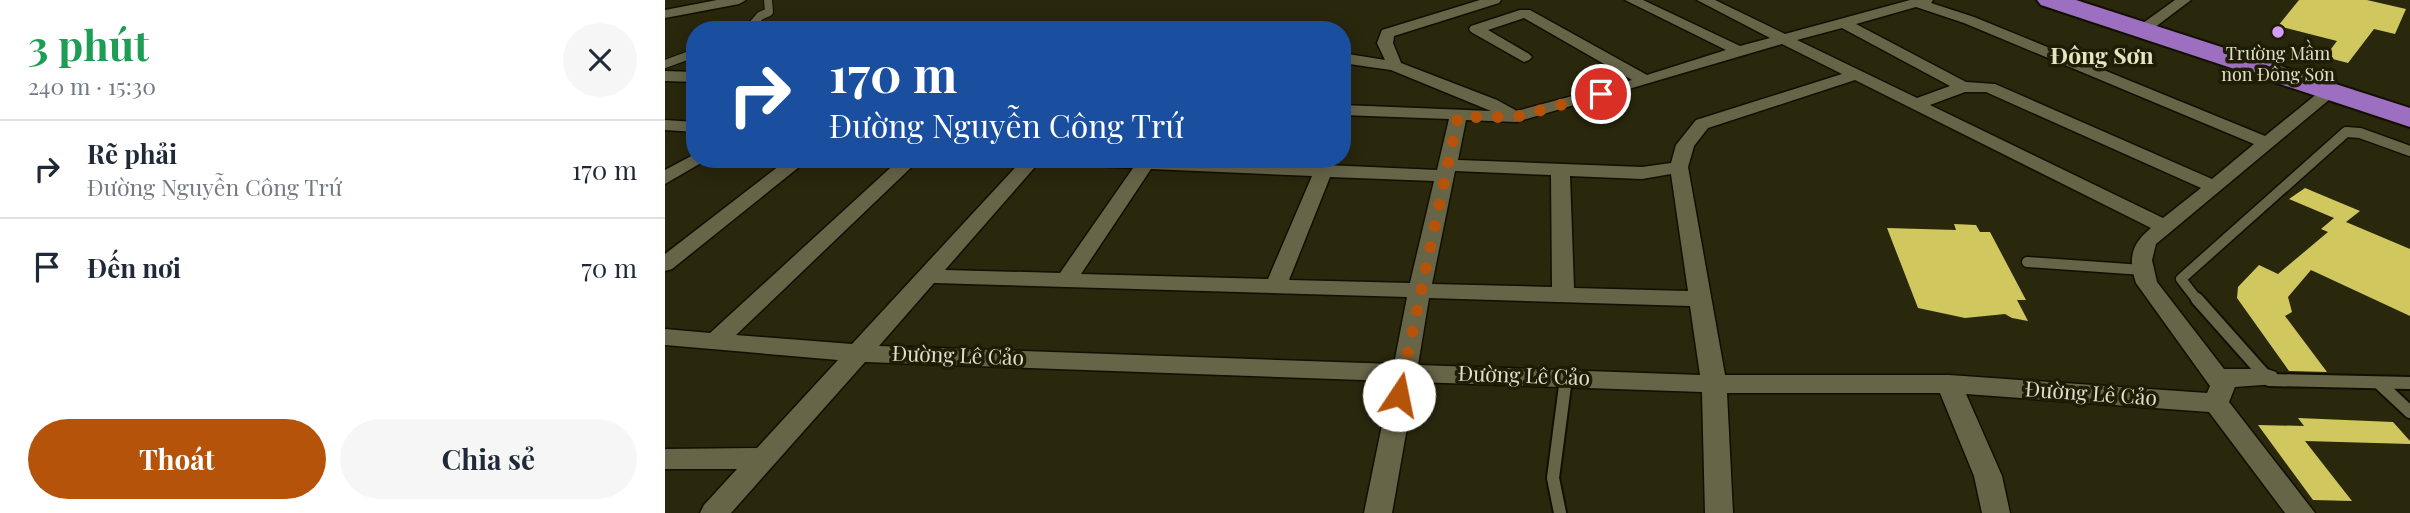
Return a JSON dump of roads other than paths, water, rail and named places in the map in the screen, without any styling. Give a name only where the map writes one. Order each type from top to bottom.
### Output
[{"type":"highway","points":[[2064,2],[2141,31],[2410,118]]},
{"type":"street","points":[[665,14],[739,0]]},
{"type":"street","points":[[1394,66],[1385,43],[1387,33],[1494,0]]},
{"type":"street","points":[[1633,0],[1739,51]]},
{"type":"street","points":[[1704,0],[2165,227]]},
{"type":"street","points":[[2141,31],[2184,0]]},
{"type":"street","points":[[1351,111],[1458,117],[1516,117],[1645,82],[1739,51],[1922,1],[2267,144]]},
{"type":"street","points":[[1524,57],[1476,29],[1525,13],[1607,57],[1645,82]]},
{"type":"street","points":[[1844,23],[1963,87]]},
{"type":"street","points":[[1351,59],[1394,66],[1491,104],[1516,117]]},
{"type":"street","points":[[1719,513],[1714,384],[1679,167],[1685,145],[1702,124],[1854,75]]},
{"type":"street","points":[[665,76],[686,77]]},
{"type":"street","points":[[1915,105],[1963,87],[1989,87],[2213,186]]},
{"type":"street","points":[[2301,513],[2216,403],[2223,385],[2147,283],[2140,251],[2149,240],[2213,186],[2330,91]]},
{"type":"street","points":[[1378,513],[1420,289],[1458,117]]},
{"type":"street","points":[[665,125],[686,126]]},
{"type":"street","points":[[665,178],[686,165]]},
{"type":"street","points":[[1303,168],[1641,173],[1679,167]]},
{"type":"street","points":[[665,264],[788,168]]},
{"type":"street","points":[[715,341],[901,168]]},
{"type":"street","points":[[715,513],[1025,168]]},
{"type":"street","points":[[1066,279],[1143,168]]},
{"type":"street","points":[[1276,285],[1323,170]]},
{"type":"street","points":[[1560,170],[1563,294]]},
{"type":"street","points":[[928,276],[1700,299]]},
{"type":"street","name":"Đường Lê Cảo","points":[[665,337],[857,353],[1714,384],[1949,384],[2216,403]]},
{"type":"street","points":[[2217,378],[2267,378]]},
{"type":"street","points":[[1949,384],[1988,476],[1996,513]]},
{"type":"street","points":[[665,459],[763,458]]},
{"type":"lane","points":[[758,21],[769,12],[768,0]]},
{"type":"lane","points":[[665,64],[686,56]]},
{"type":"lane","points":[[2410,151],[2360,133],[2346,132],[2181,278],[2183,284],[2267,378],[2278,382],[2410,383]]},
{"type":"lane","points":[[2027,262],[2143,270]]},
{"type":"lane","points":[[1560,513],[1553,478],[1566,378]]},
{"type":"lane","points":[[2379,383],[2410,412]]},
{"type":"place","name":"Trường Mầm non Đông Sơn","points":[[2278,32]]},
{"type":"district","name":"Đông Sơn","points":[[2102,56]]}]
